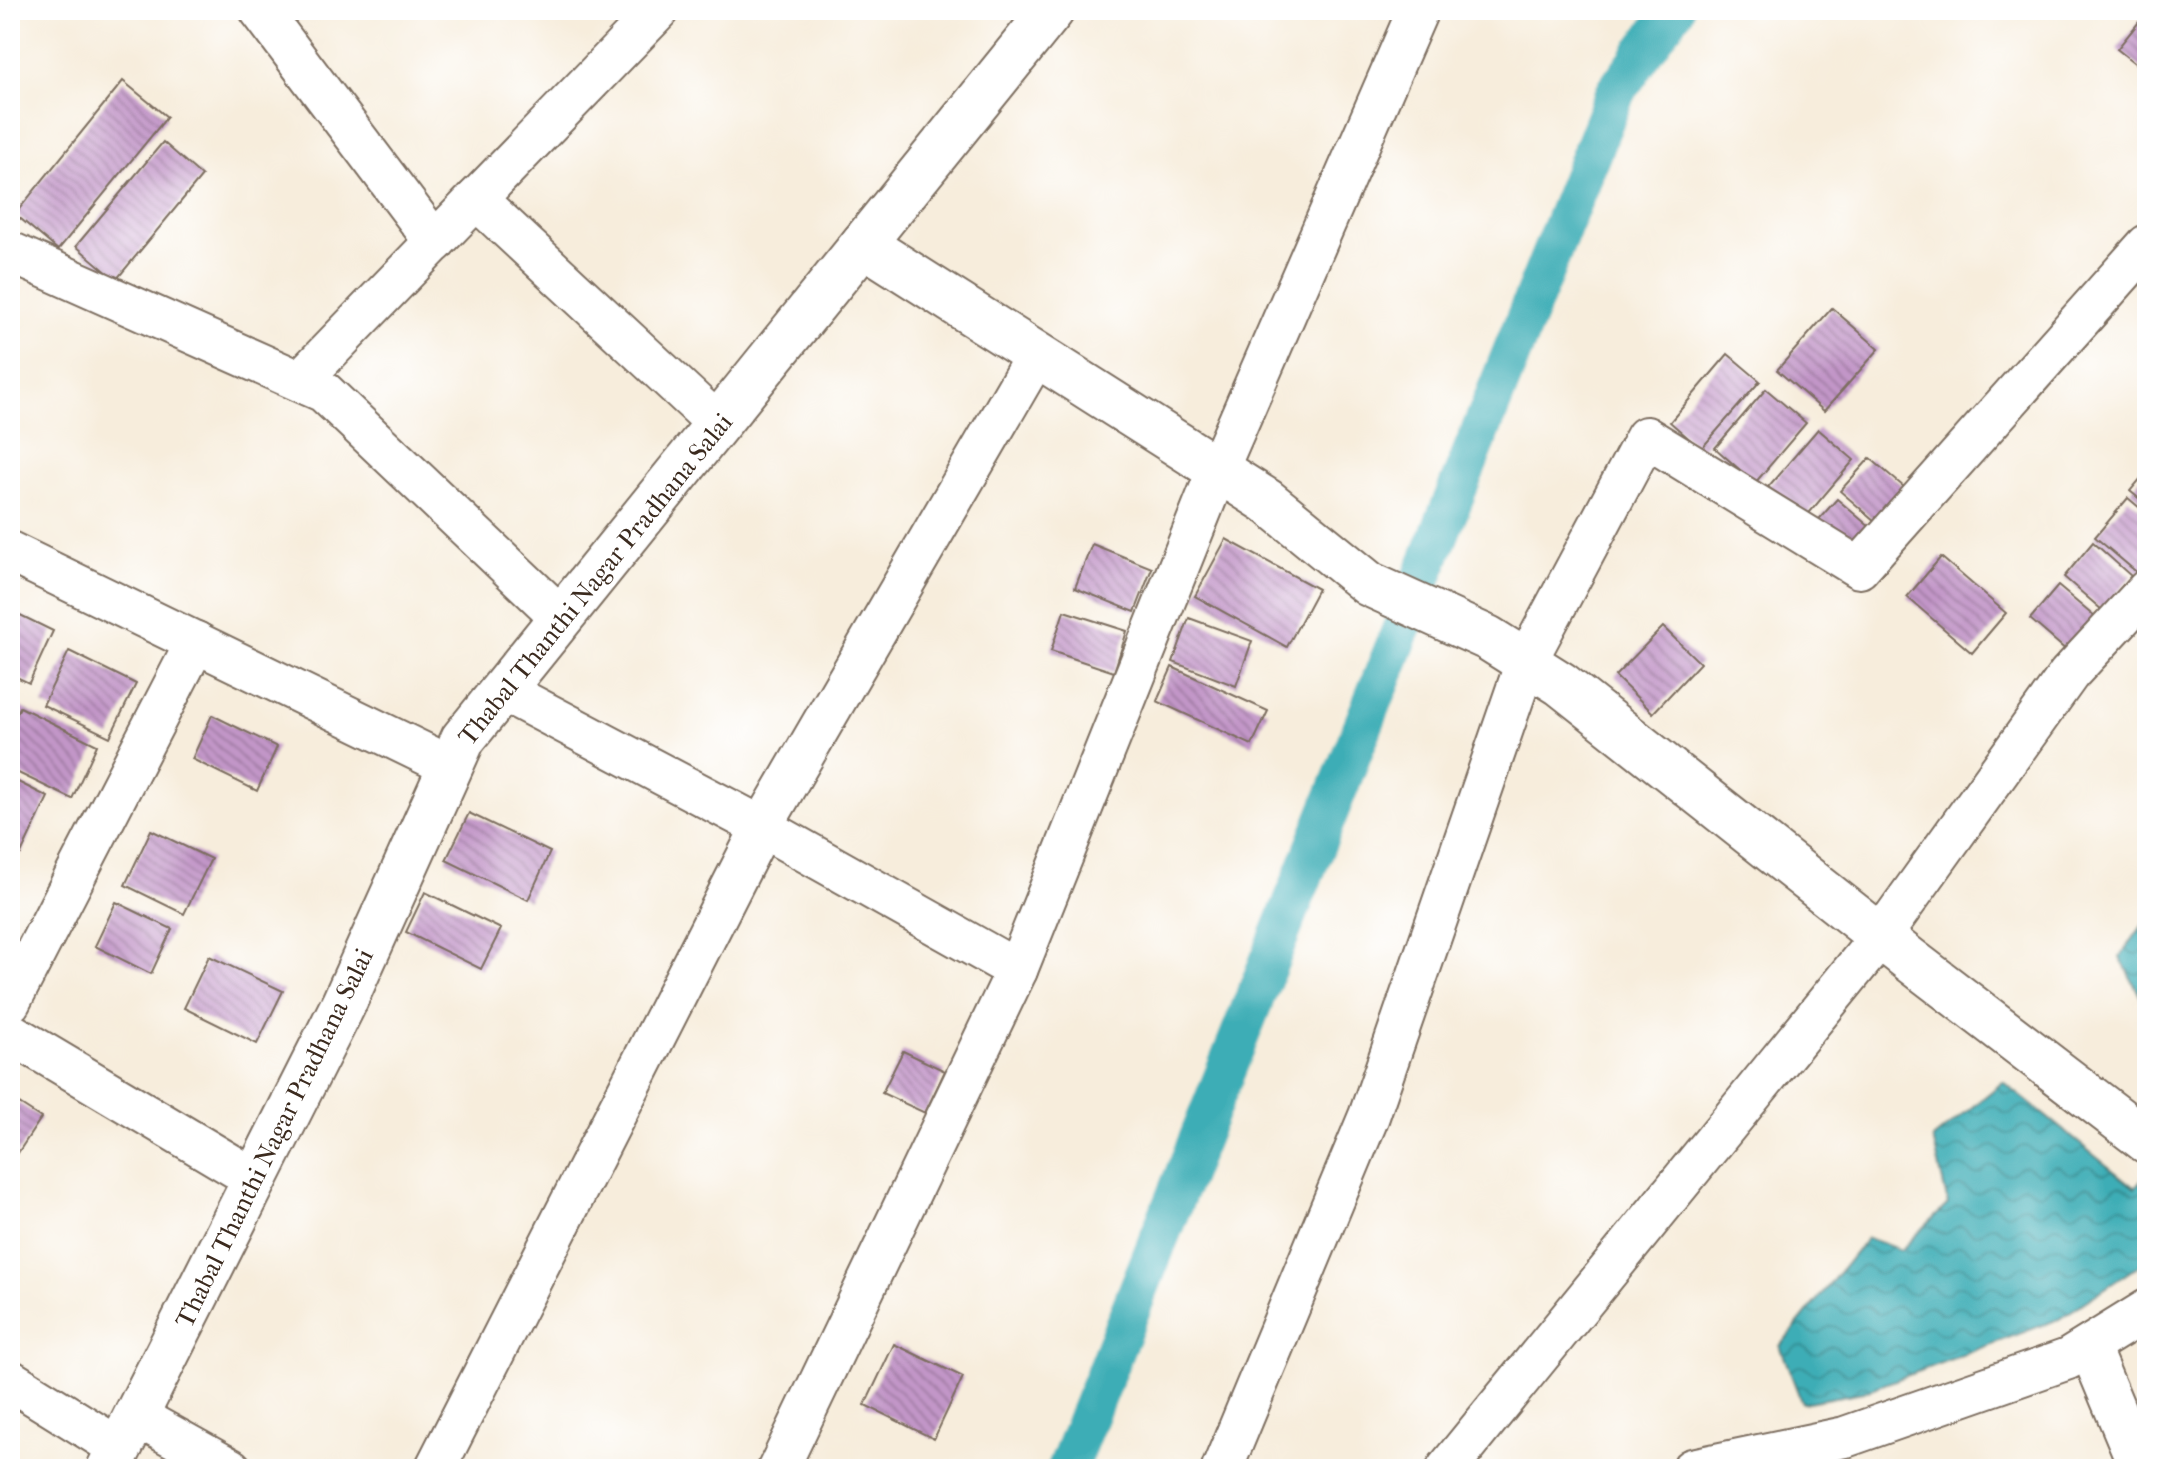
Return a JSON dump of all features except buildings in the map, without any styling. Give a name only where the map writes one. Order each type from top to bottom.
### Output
[{"type":"main road","name":"Thabal Thanthi Nagar Pradhana Salai","points":[[121,1444],[343,1005],[463,739],[1052,10]]},
{"type":"main road","points":[[863,244],[1267,501],[1369,584],[1488,638],[1561,684],[2147,1141]]},
{"type":"street","points":[[300,381],[659,10]]},
{"type":"street","points":[[778,1469],[1017,970],[1218,469],[1418,10]]},
{"type":"street","points":[[282,19],[435,242]]},
{"type":"street","points":[[476,199],[718,424]]},
{"type":"street","points":[[1225,1468],[1369,1116],[1526,662],[1646,437],[1859,568],[2147,245]]},
{"type":"street","points":[[10,252],[324,392],[561,617]]},
{"type":"street","points":[[435,1469],[762,827],[1037,354]]},
{"type":"street","points":[[10,552],[450,766]]},
{"type":"street","points":[[1447,1469],[1881,936],[2069,674],[2147,590]]},
{"type":"street","points":[[10,1002],[196,642]]},
{"type":"street","points":[[502,690],[762,827],[1017,970]]},
{"type":"street","points":[[10,1033],[255,1179]]},
{"type":"street","points":[[1700,1468],[1845,1437],[2068,1359],[2147,1310]]},
{"type":"street","points":[[2089,1347],[2142,1465]]},
{"type":"street","points":[[10,1380],[121,1444],[231,1469]]},
{"type":"water","points":[[2147,919],[2147,1009],[2120,957]]},
{"type":"water","points":[[2003,1082],[2135,1188],[2147,1174],[2147,1260],[2059,1319],[1863,1392],[1802,1403],[1780,1346],[1867,1238],[1901,1250],[1948,1204],[1933,1139]]},
{"type":"waterway","points":[[1067,1469],[1616,91],[1674,10]]}]
